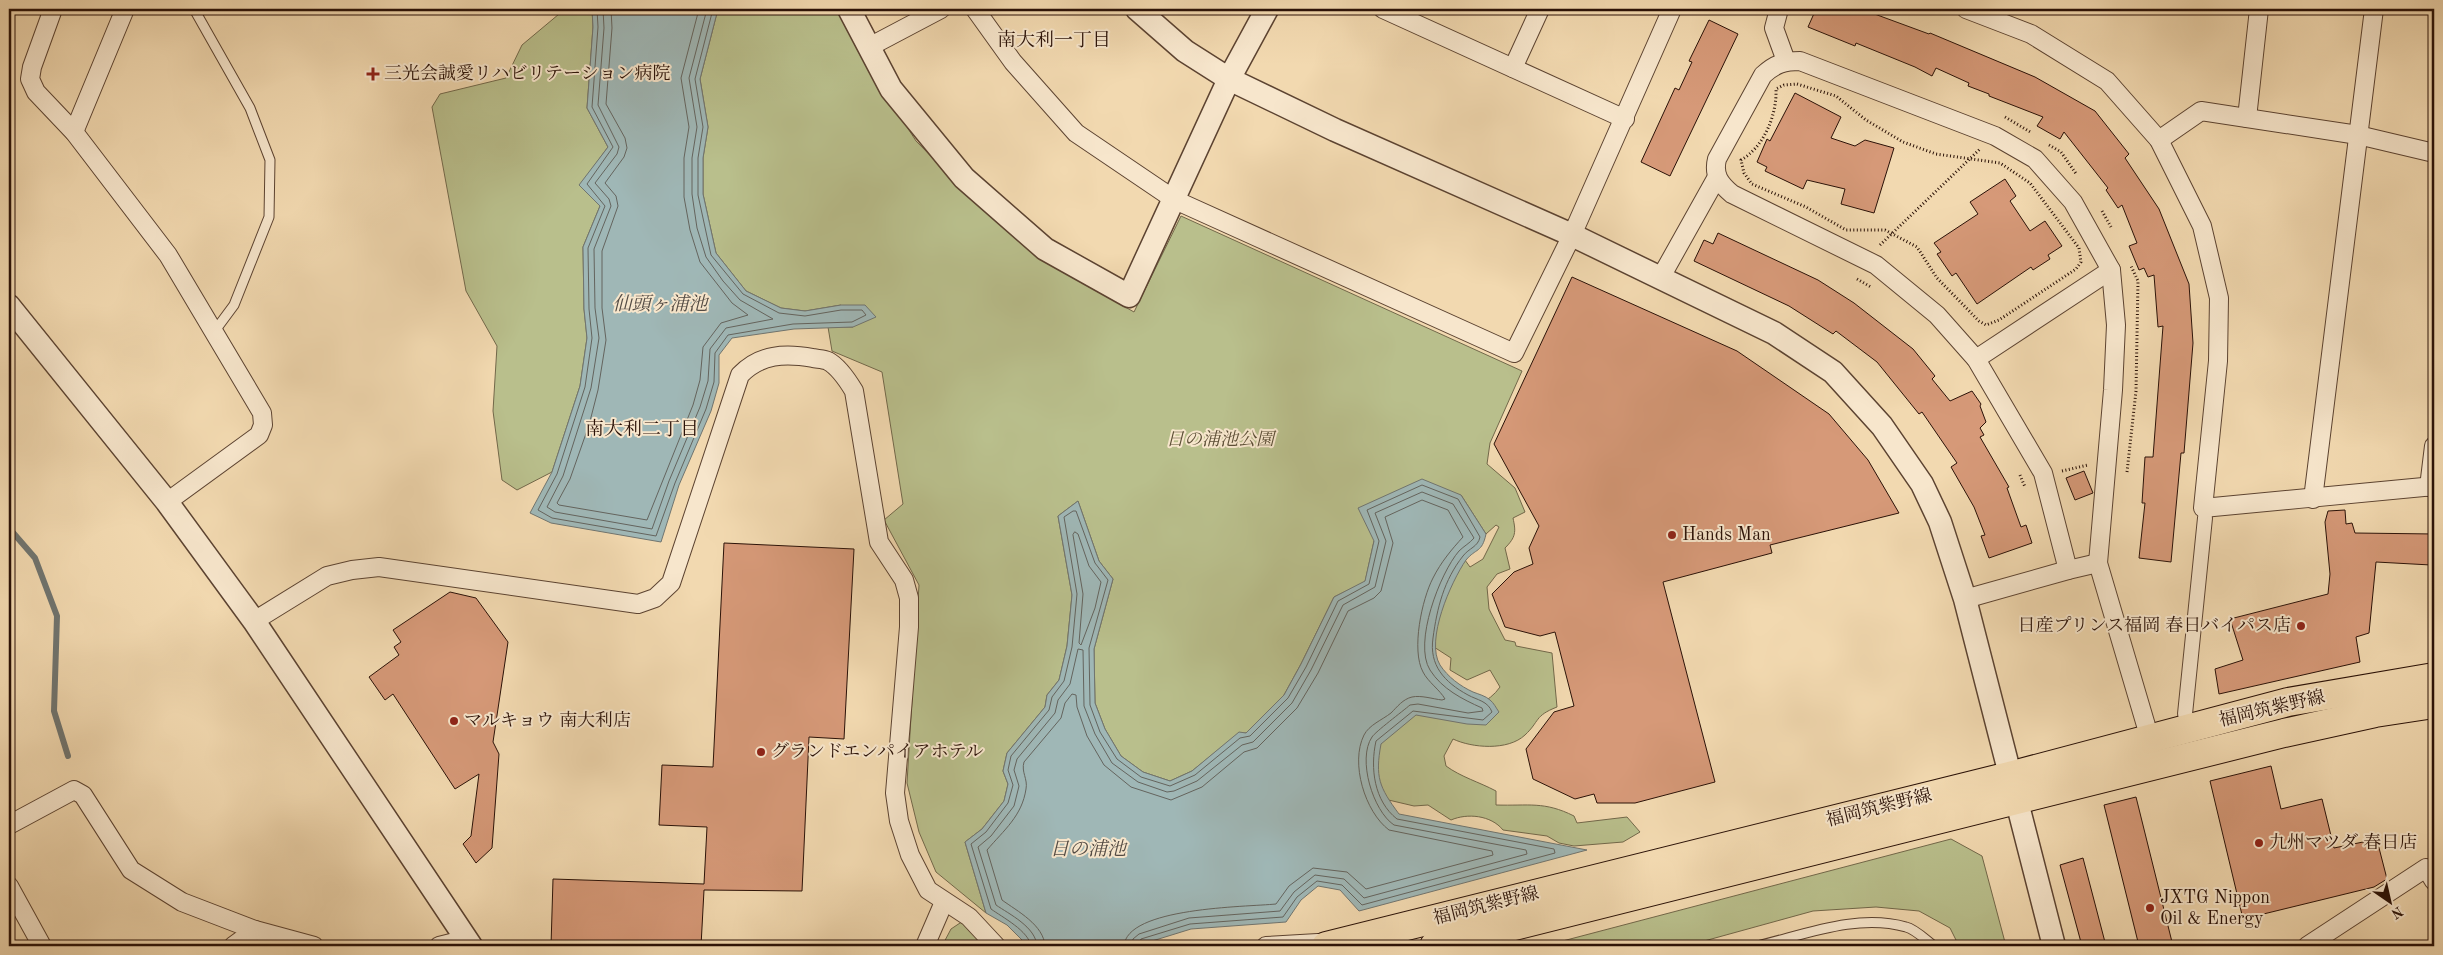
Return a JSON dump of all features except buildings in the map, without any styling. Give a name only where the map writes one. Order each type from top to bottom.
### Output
[{"type":"main road","name":"福岡筑紫野線","points":[[1434,946],[1508,937],[2013,789],[2150,739],[2288,702],[2434,677]]},
{"type":"main road","name":"福岡筑紫野線","points":[[1335,944],[2013,789],[2376,714],[2434,704]]},
{"type":"street","points":[[54,9],[32,67],[30,79],[36,92],[74,132],[168,255],[262,413],[263,425],[259,435],[167,502]]},
{"type":"street","points":[[74,132],[125,9]]},
{"type":"street","points":[[849,9],[891,89],[964,178],[1045,249],[1129,296],[1175,200],[1229,79],[1267,9]]},
{"type":"street","points":[[868,47],[941,9]]},
{"type":"street","points":[[975,9],[1012,62],[1076,133],[1175,200],[1514,353],[1572,235],[1625,119],[1672,9]]},
{"type":"street","points":[[1137,9],[1184,50],[1229,79],[1335,130],[1572,235],[1774,333],[1833,372],[1882,426],[1922,484],[1942,527],[1965,599],[2054,946]]},
{"type":"street","points":[[1383,9],[1404,13],[1513,68],[1625,119]]},
{"type":"street","points":[[1513,68],[1540,9]]},
{"type":"street","points":[[1779,9],[1774,28],[1786,61]]},
{"type":"street","points":[[1966,9],[2031,34],[2107,81],[2159,140],[2202,226],[2219,298],[2218,361],[2203,508],[2313,499],[2432,486],[2434,446]]},
{"type":"street","points":[[2247,118],[2259,9]]},
{"type":"street","points":[[2313,499],[2374,9]]},
{"type":"street","points":[[2068,570],[2044,478],[1976,359],[1937,314],[1868,261],[1732,194],[1717,176],[1715,168],[1717,159],[1763,74],[1773,66],[1786,61],[1800,60],[1990,135],[2035,159],[2073,202],[2111,270],[2116,325],[2098,563],[2150,739]]},
{"type":"street","points":[[2159,140],[2201,111],[2358,135],[2434,153]]},
{"type":"street","points":[[1660,278],[1717,176]]},
{"type":"street","points":[[1976,359],[2111,270]]},
{"type":"street","points":[[9,306],[167,502],[254,621],[469,943],[439,946]]},
{"type":"street","points":[[254,621],[327,576],[352,570],[379,567],[638,604],[655,598],[671,583],[740,375],[748,366],[777,355],[796,355],[828,361],[844,376],[854,391],[879,542],[904,580],[909,598],[909,627],[895,793],[900,821],[910,855],[928,890],[969,917],[996,946]]},
{"type":"street","points":[[2185,714],[2205,518]]},
{"type":"street","points":[[1965,599],[2098,563]]},
{"type":"street","points":[[9,825],[74,790],[83,795],[131,870],[182,902],[255,930],[314,946]]},
{"type":"street","points":[[2307,946],[2426,868],[2434,881]]},
{"type":"street","points":[[9,886],[42,946]]},
{"type":"street","points":[[925,946],[944,902]]},
{"type":"street","points":[[233,946],[255,930]]},
{"type":"street","points":[[1266,946],[1335,944]]},
{"type":"lane","points":[[194,9],[250,108],[270,160],[269,217],[234,305],[214,332]]},
{"type":"lane","points":[[1757,946],[1849,923],[1879,922],[1907,927],[1934,946]]},
{"type":"path","points":[[1797,84],[1836,96],[1866,120],[1902,142],[1936,154],[1970,158],[2000,162],[2030,183],[2079,248],[2081,262],[2076,269],[1999,320],[1986,325],[1979,321],[1937,278],[1917,247],[1885,230],[1846,230],[1806,207],[1752,184],[1744,173],[1741,160],[1754,150],[1770,122],[1775,110],[1776,89],[1784,85],[1797,84]]},
{"type":"path","points":[[1856,278],[1875,250],[1987,142],[1999,115],[2015,122],[2038,137]]},
{"type":"path","points":[[2046,142],[2061,152],[2078,176]]},
{"type":"path","points":[[2100,209],[2111,228]]},
{"type":"path","points":[[2127,474],[2136,390],[2138,281],[2129,263]]},
{"type":"path","points":[[1850,274],[1877,291]]},
{"type":"path","points":[[2025,487],[2044,478],[2099,462],[2128,465]]},
{"type":"path","points":[[2019,472],[2029,496]]},
{"type":"green space","points":[[565,9],[592,9],[593,27],[587,108],[608,147],[580,185],[600,206],[583,247],[584,309],[587,338],[580,386],[552,472],[517,490],[502,480],[493,411],[497,346],[466,291],[432,107],[440,94],[506,78],[522,45]]},
{"type":"green space","name":"日の浦池公園","points":[[718,9],[836,9],[859,51],[916,141],[973,199],[1044,261],[1134,312],[1181,216],[1522,371],[1490,443],[1487,464],[1515,488],[1525,512],[1513,518],[1514,534],[1505,548],[1510,569],[1497,574],[1487,587],[1489,609],[1505,640],[1515,642],[1516,646],[1552,653],[1557,707],[1544,713],[1525,735],[1509,744],[1480,746],[1453,739],[1444,756],[1446,766],[1496,791],[1496,805],[1536,805],[1554,808],[1574,816],[1577,823],[1627,817],[1640,832],[1623,842],[1574,846],[1559,843],[1547,836],[1503,830],[1485,818],[1464,816],[1451,820],[1428,805],[1414,806],[1380,798],[1372,754],[1392,711],[1451,711],[1465,708],[1479,704],[1500,687],[1490,670],[1467,680],[1450,670],[1451,658],[1420,638],[1462,556],[1470,567],[1483,559],[1499,527],[1496,525],[1486,534],[1461,495],[1374,541],[1365,582],[1334,597],[1284,695],[1246,733],[1239,733],[1192,771],[1170,781],[1143,772],[1121,756],[1105,729],[1095,703],[1094,649],[1113,579],[1099,561],[1078,501],[1058,516],[1072,595],[1067,646],[1059,680],[1047,695],[1045,707],[1007,753],[1003,771],[1008,784],[1004,801],[982,829],[965,842],[986,913],[936,872],[919,832],[907,783],[919,585],[884,520],[903,504],[882,372],[832,351],[828,327],[853,327],[841,305],[805,311],[781,308],[746,291],[716,253],[703,194],[703,158],[708,127],[700,79]]},
{"type":"green space","points":[[1951,839],[1982,856],[2006,946],[1959,946],[1950,928],[1919,911],[1876,907],[1813,911],[1686,946],[1556,946],[1555,943]]},
{"type":"green space","points":[[963,921],[987,946],[942,946],[951,929]]},
{"type":"water","name":"仙頭ヶ浦池","points":[[592,9],[718,9],[700,79],[708,127],[703,158],[703,194],[716,253],[746,291],[781,308],[805,311],[841,305],[865,305],[876,317],[853,327],[794,329],[732,338],[719,355],[719,383],[711,411],[679,485],[661,542],[551,523],[530,513],[552,472],[580,386],[587,338],[584,309],[583,247],[600,206],[579,185],[608,147],[587,108],[593,27]]},
{"type":"water","name":"日の浦池","points":[[1422,479],[1461,495],[1486,534],[1481,547],[1466,560],[1447,596],[1438,627],[1436,654],[1440,665],[1451,677],[1468,690],[1484,696],[1493,703],[1499,712],[1486,725],[1467,724],[1416,715],[1381,744],[1378,765],[1383,789],[1399,814],[1587,850],[1359,911],[1340,890],[1318,886],[1301,900],[1286,922],[1191,929],[1136,946],[1028,946],[1007,925],[986,913],[965,842],[982,829],[1004,801],[1008,784],[1003,771],[1007,753],[1045,707],[1047,695],[1059,680],[1067,646],[1072,595],[1058,516],[1078,501],[1099,561],[1113,579],[1094,649],[1095,703],[1105,729],[1121,756],[1143,772],[1170,781],[1192,771],[1239,732],[1246,733],[1284,695],[1334,597],[1365,581],[1374,541],[1358,508]]},
{"type":"waterway","points":[[9,528],[35,558],[57,616],[54,711],[68,756]]},
{"type":"place","name":"三光会誠愛リハビリテーション病院","points":[[373,74]]},
{"type":"place","name":"Hands Man","points":[[1672,535]]},
{"type":"place","name":"日産プリンス福岡 春日バイパス店","points":[[2301,626]]},
{"type":"place","name":"マルキョウ 南大利店","points":[[454,721]]},
{"type":"place","name":"グランドエンパイアホテル","points":[[761,752]]},
{"type":"place","name":"九州マツダ 春日店","points":[[2259,843]]},
{"type":"place","name":"JXTG Nippon Oil & Energy","points":[[2150,908]]},
{"type":"district","name":"南大利一丁目","points":[[1054,41]]},
{"type":"district","name":"南大利二丁目","points":[[642,430]]}]
